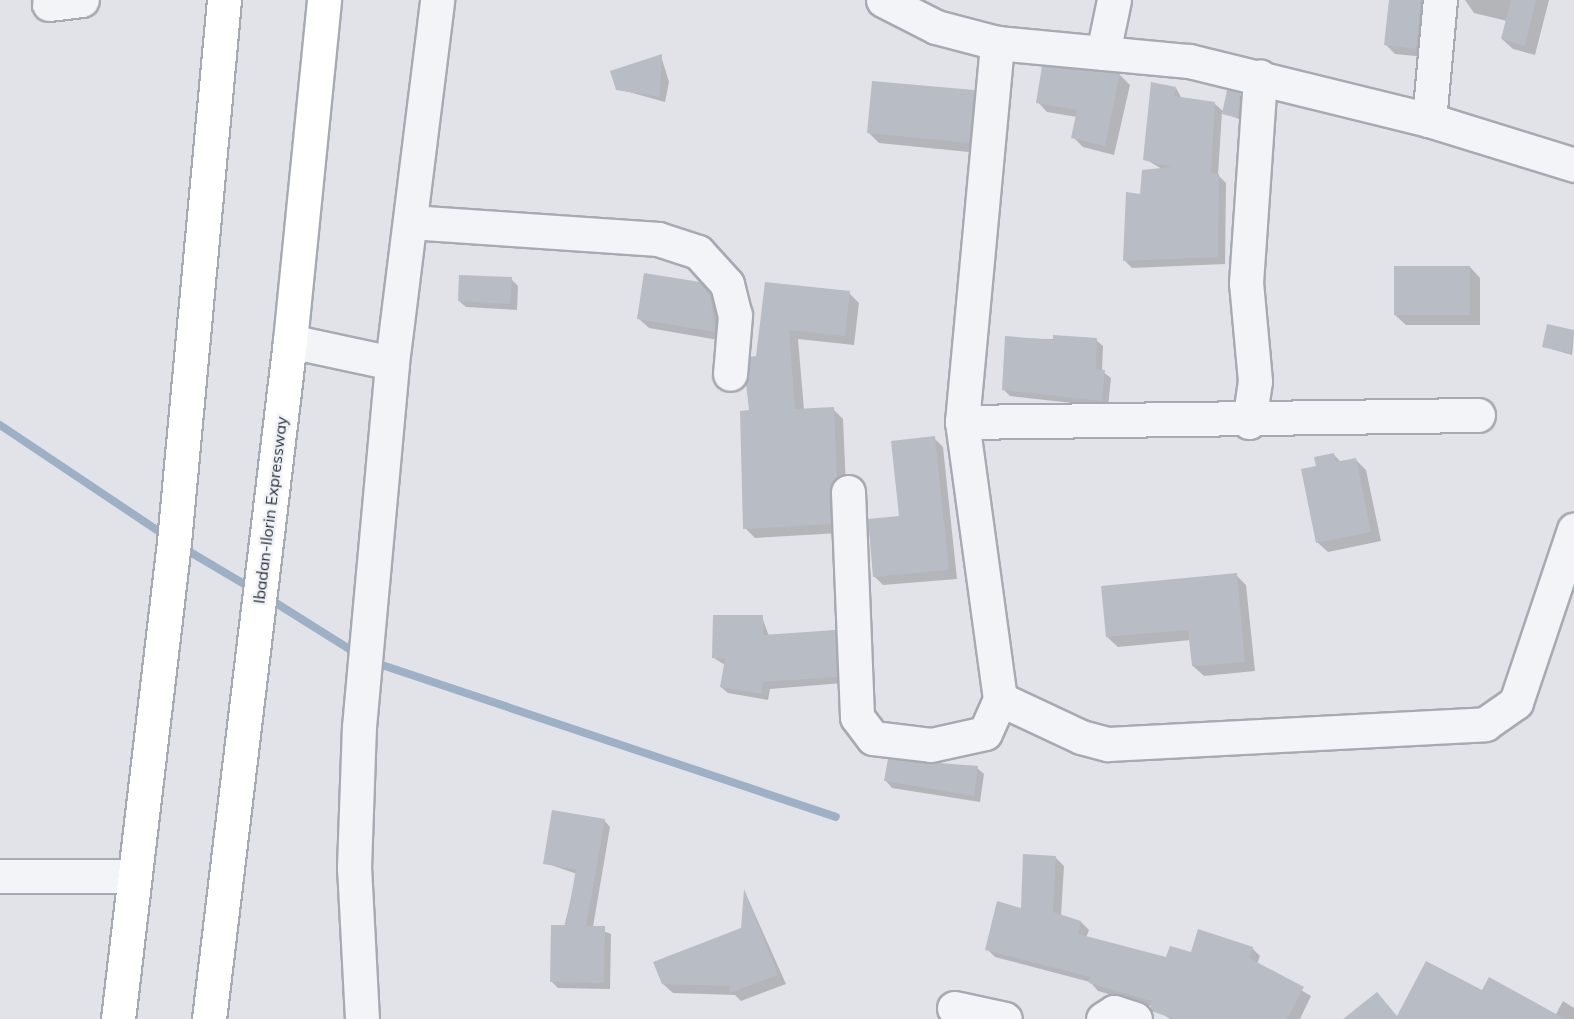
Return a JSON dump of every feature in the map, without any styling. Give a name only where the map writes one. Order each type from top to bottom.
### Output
[{"type":"highway","points":[[118,1019],[132,876],[174,542],[224,0]]},
{"type":"highway","name":"Ibadan-Ilorin Expressway","points":[[209,1019],[290,341],[324,0]]},
{"type":"street","points":[[49,4],[81,0]]},
{"type":"street","points":[[362,1019],[354,868],[359,728],[392,363],[437,0]]},
{"type":"street","points":[[883,0],[936,27],[997,43],[1189,61],[1260,76],[1429,120],[1574,165]]},
{"type":"street","points":[[1104,53],[1114,0]]},
{"type":"street","points":[[1429,120],[1440,0]]},
{"type":"street","points":[[848,492],[857,717],[873,738],[931,745],[986,734],[1000,699],[962,422],[997,43]]},
{"type":"street","points":[[1249,422],[1255,381],[1246,283],[1260,76]]},
{"type":"street","points":[[410,222],[658,239],[698,252],[727,284],[735,315],[730,374]]},
{"type":"street","points":[[290,341],[392,363]]},
{"type":"street","points":[[962,422],[1249,422],[1478,416]]},
{"type":"street","points":[[1000,699],[1081,737],[1108,744],[1485,724],[1516,702],[1574,530]]},
{"type":"street","points":[[0,876],[132,876]]},
{"type":"street","points":[[954,1008],[1005,1019]]},
{"type":"street","points":[[1103,1019],[1114,1012],[1135,1019]]},
{"type":"building","points":[[1389,0],[1421,0],[1416,49],[1384,45]]},
{"type":"building","points":[[1511,0],[1536,0],[1525,46],[1501,39]]},
{"type":"building","points":[[662,54],[660,97],[616,90],[610,71]]},
{"type":"building","points":[[1042,66],[1120,73],[1105,146],[1071,138],[1077,110],[1036,103]]},
{"type":"building","points":[[872,81],[974,90],[969,143],[867,133]]},
{"type":"building","points":[[1151,82],[1176,87],[1174,96],[1215,102],[1211,173],[1219,174],[1218,257],[1123,261],[1126,192],[1140,194],[1142,170],[1172,167],[1143,160]]},
{"type":"building","points":[[1227,90],[1240,93],[1238,118],[1222,114]]},
{"type":"building","points":[[1394,266],[1470,266],[1470,315],[1394,315]]},
{"type":"building","points":[[644,273],[700,282],[710,293],[715,332],[637,319]]},
{"type":"building","points":[[459,275],[512,277],[510,304],[458,301]]},
{"type":"building","points":[[765,282],[850,291],[845,336],[789,330],[795,409],[834,407],[837,477],[829,492],[831,524],[743,529],[740,411],[749,410],[746,383],[750,357],[756,356]]},
{"type":"building","points":[[1547,324],[1574,330],[1570,353],[1542,347]]},
{"type":"building","points":[[1053,335],[1097,338],[1096,369],[1105,370],[1102,401],[1002,390],[1005,336],[1053,340]]},
{"type":"building","points":[[935,436],[949,570],[873,577],[868,519],[899,516],[891,441]]},
{"type":"building","points":[[1334,453],[1336,462],[1356,458],[1371,532],[1316,543],[1301,469],[1316,466],[1314,457]]},
{"type":"building","points":[[1237,573],[1245,662],[1192,666],[1188,630],[1106,637],[1101,586]]},
{"type":"building","points":[[713,615],[763,615],[763,635],[835,630],[837,677],[763,682],[762,694],[720,687],[725,659],[712,658]]},
{"type":"building","points":[[888,759],[978,766],[974,796],[884,781]]},
{"type":"building","points":[[552,810],[605,819],[586,926],[605,926],[604,983],[550,982],[551,925],[566,925],[576,869],[543,864]]},
{"type":"building","points":[[1023,854],[1056,856],[1053,912],[1081,921],[1078,934],[1166,957],[1170,946],[1191,952],[1198,929],[1253,947],[1249,958],[1304,987],[1287,1019],[1175,1019],[1151,1011],[1151,1001],[1089,983],[1090,977],[985,950],[997,901],[1021,908]]},
{"type":"building","points":[[744,889],[778,975],[730,993],[729,986],[662,984],[653,962],[741,928]]},
{"type":"building","points":[[1426,961],[1482,990],[1489,977],[1565,1019],[1343,1019],[1377,992],[1397,1016]]},
{"type":"waterway","points":[[0,425],[167,537]]},
{"type":"waterway","points":[[180,546],[254,590]]},
{"type":"waterway","points":[[268,598],[359,655]]},
{"type":"waterway","points":[[373,662],[836,817]]}]
